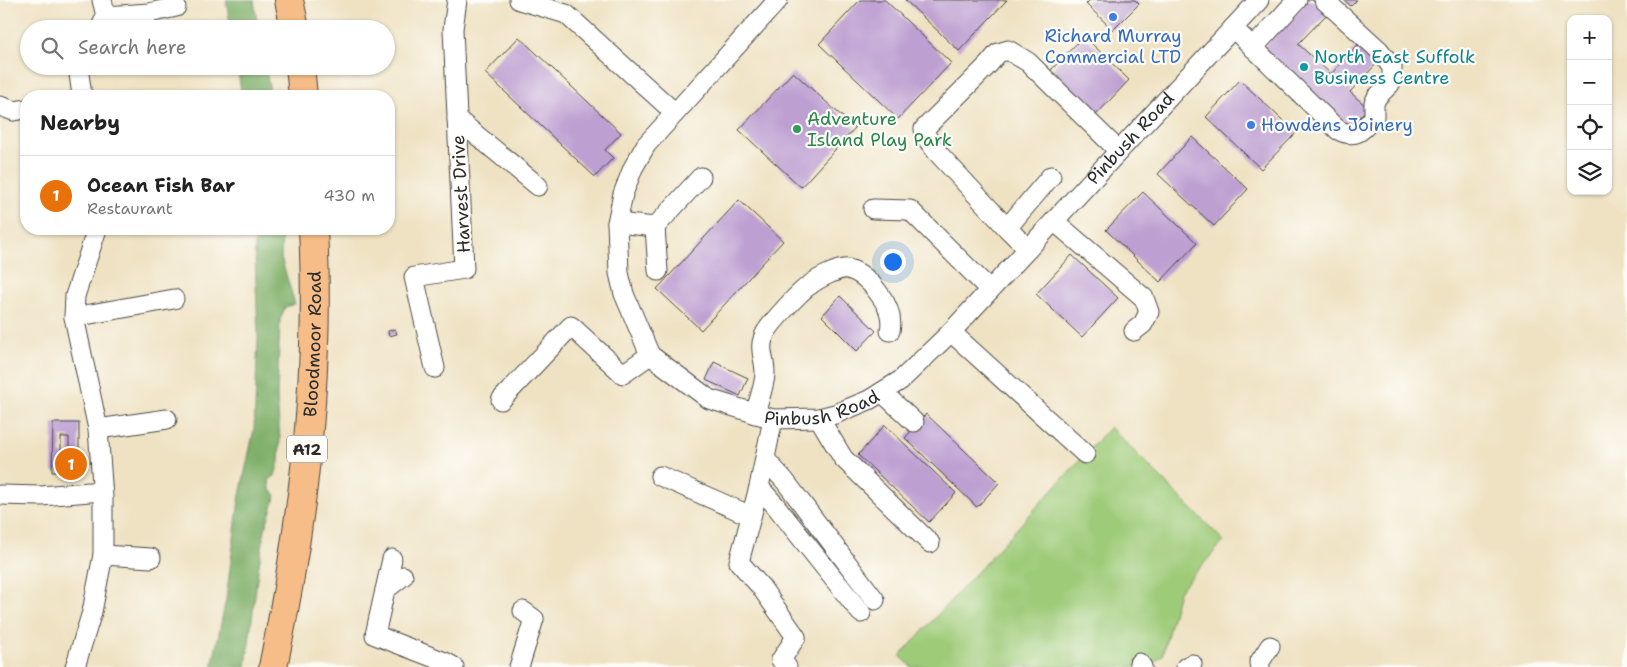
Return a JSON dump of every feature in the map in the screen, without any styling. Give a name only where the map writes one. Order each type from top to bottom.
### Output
[{"type":"highway","points":[[289,0],[293,20]]},
{"type":"highway","points":[[301,75],[302,90]]},
{"type":"highway","name":"Bloodmoor Road","points":[[273,667],[298,533],[310,421],[315,335],[314,235]]},
{"type":"street","name":"Harvest Drive","points":[[434,368],[414,277],[464,270],[453,29],[457,0]]},
{"type":"street","points":[[519,0],[566,14],[675,112]]},
{"type":"street","points":[[500,400],[571,326],[623,374],[650,355],[622,287],[619,273],[618,223],[623,194],[633,168],[646,145],[778,0]]},
{"type":"street","name":"Pinbush Road","points":[[650,355],[709,399],[773,420],[819,418],[835,414],[869,400],[901,380],[951,332],[1259,0]]},
{"type":"street","points":[[1253,48],[1298,0]]},
{"type":"street","points":[[1233,28],[1338,130],[1347,134],[1360,132],[1374,117],[1374,103],[1377,97],[1390,84],[1392,67],[1379,50],[1324,0]]},
{"type":"street","points":[[103,15],[150,13],[176,7]]},
{"type":"street","points":[[1028,249],[936,151],[928,140],[924,129],[998,53],[1008,50],[1028,62],[1119,151]]},
{"type":"street","points":[[79,75],[81,90]]},
{"type":"street","points":[[0,106],[14,111],[20,110]]},
{"type":"street","name":"Harvest Drive","points":[[458,119],[538,186]]},
{"type":"street","points":[[1007,228],[1051,176]]},
{"type":"street","points":[[658,271],[655,227],[701,177]]},
{"type":"street","points":[[874,209],[910,210],[990,290]]},
{"type":"street","points":[[1054,220],[1144,298],[1149,312],[1143,324],[1134,331]]},
{"type":"street","points":[[618,223],[655,227]]},
{"type":"street","points":[[75,667],[92,612],[103,555],[102,491],[98,429],[74,318],[75,296],[95,235]]},
{"type":"street","points":[[755,414],[765,374],[761,356],[762,343],[766,332],[777,318],[810,285],[840,269],[856,272],[870,283],[886,304],[892,324],[890,331]]},
{"type":"street","points":[[74,318],[174,301]]},
{"type":"street","points":[[951,332],[1085,454]]},
{"type":"street","points":[[882,392],[914,422]]},
{"type":"street","points":[[98,429],[167,418]]},
{"type":"street","points":[[819,418],[843,458],[930,543]]},
{"type":"street","points":[[773,420],[759,487],[739,562],[761,587],[796,637],[781,660],[787,667]]},
{"type":"street","points":[[765,459],[875,600]]},
{"type":"street","points":[[660,476],[751,516]]},
{"type":"street","points":[[759,487],[861,613]]},
{"type":"street","points":[[0,495],[40,496],[102,491]]},
{"type":"street","points":[[103,555],[151,560]]},
{"type":"street","points":[[392,559],[376,635],[454,667]]},
{"type":"street","points":[[385,590],[403,576]]},
{"type":"street","points":[[519,667],[535,615]]},
{"type":"street","points":[[1260,667],[1259,663],[1270,646]]},
{"type":"green space","points":[[226,0],[254,0],[257,20],[229,20]]},
{"type":"green space","points":[[238,75],[267,75],[270,90],[241,90]]},
{"type":"green space","points":[[254,235],[282,235],[281,258],[295,304],[285,307],[280,320],[277,396],[280,440],[279,462],[275,476],[269,480],[270,489],[276,495],[265,529],[246,667],[212,667],[226,599],[239,500],[254,429],[258,338]]},
{"type":"green space","points":[[1110,427],[1224,541],[1179,591],[1162,656],[1148,667],[912,667],[900,656]]},
{"type":"building","points":[[860,0],[885,0],[951,63],[898,119],[819,44]]},
{"type":"building","points":[[905,0],[1007,0],[959,51]]},
{"type":"building","name":"Richard Murray Commercial LTD","points":[[1090,0],[1135,0],[1139,4],[1113,30],[1086,4]]},
{"type":"building","name":"North East Suffolk Business Centre","points":[[1308,0],[1312,0],[1327,14],[1298,44],[1331,74],[1360,43],[1379,61],[1350,92],[1368,108],[1349,128],[1263,48]]},
{"type":"building","points":[[1344,0],[1357,0],[1351,6]]},
{"type":"building","points":[[1084,36],[1129,80],[1094,117],[1049,72]]},
{"type":"building","points":[[519,37],[621,133],[605,150],[613,158],[595,177],[485,73]]},
{"type":"building","name":"Adventure Island Play Park","points":[[793,72],[855,128],[801,187],[739,130]]},
{"type":"building","name":"Howdens Joinery","points":[[1240,80],[1296,133],[1261,169],[1206,117]]},
{"type":"building","points":[[1192,137],[1248,189],[1214,226],[1158,174]]},
{"type":"building","points":[[1143,192],[1197,243],[1160,282],[1106,230]]},
{"type":"building","points":[[739,200],[783,241],[701,330],[657,289]]},
{"type":"building","points":[[1072,255],[1118,298],[1082,337],[1036,294]]},
{"type":"building","points":[[840,296],[876,331],[857,351],[822,316]]},
{"type":"building","points":[[395,329],[397,334],[389,336],[388,331]]},
{"type":"building","points":[[714,362],[748,378],[740,396],[706,380]]},
{"type":"building","points":[[926,414],[999,483],[977,507],[905,438]]},
{"type":"building","points":[[53,423],[79,423],[79,472],[52,472]],"holes":[[[61,437],[69,437],[69,455],[61,455]]]},
{"type":"building","points":[[885,425],[956,493],[929,522],[858,455]]},
{"type":"place","name":"Richard Murray Commercial LTD","points":[[1113,17]]},
{"type":"place","name":"North East Suffolk Business Centre","points":[[1304,67]]},
{"type":"place","name":"Howdens Joinery","points":[[1251,125]]},
{"type":"place","name":"Adventure Island Play Park","points":[[797,129]]},
{"type":"place","name":"Ocean Fish Bar","points":[[71,464]]}]
